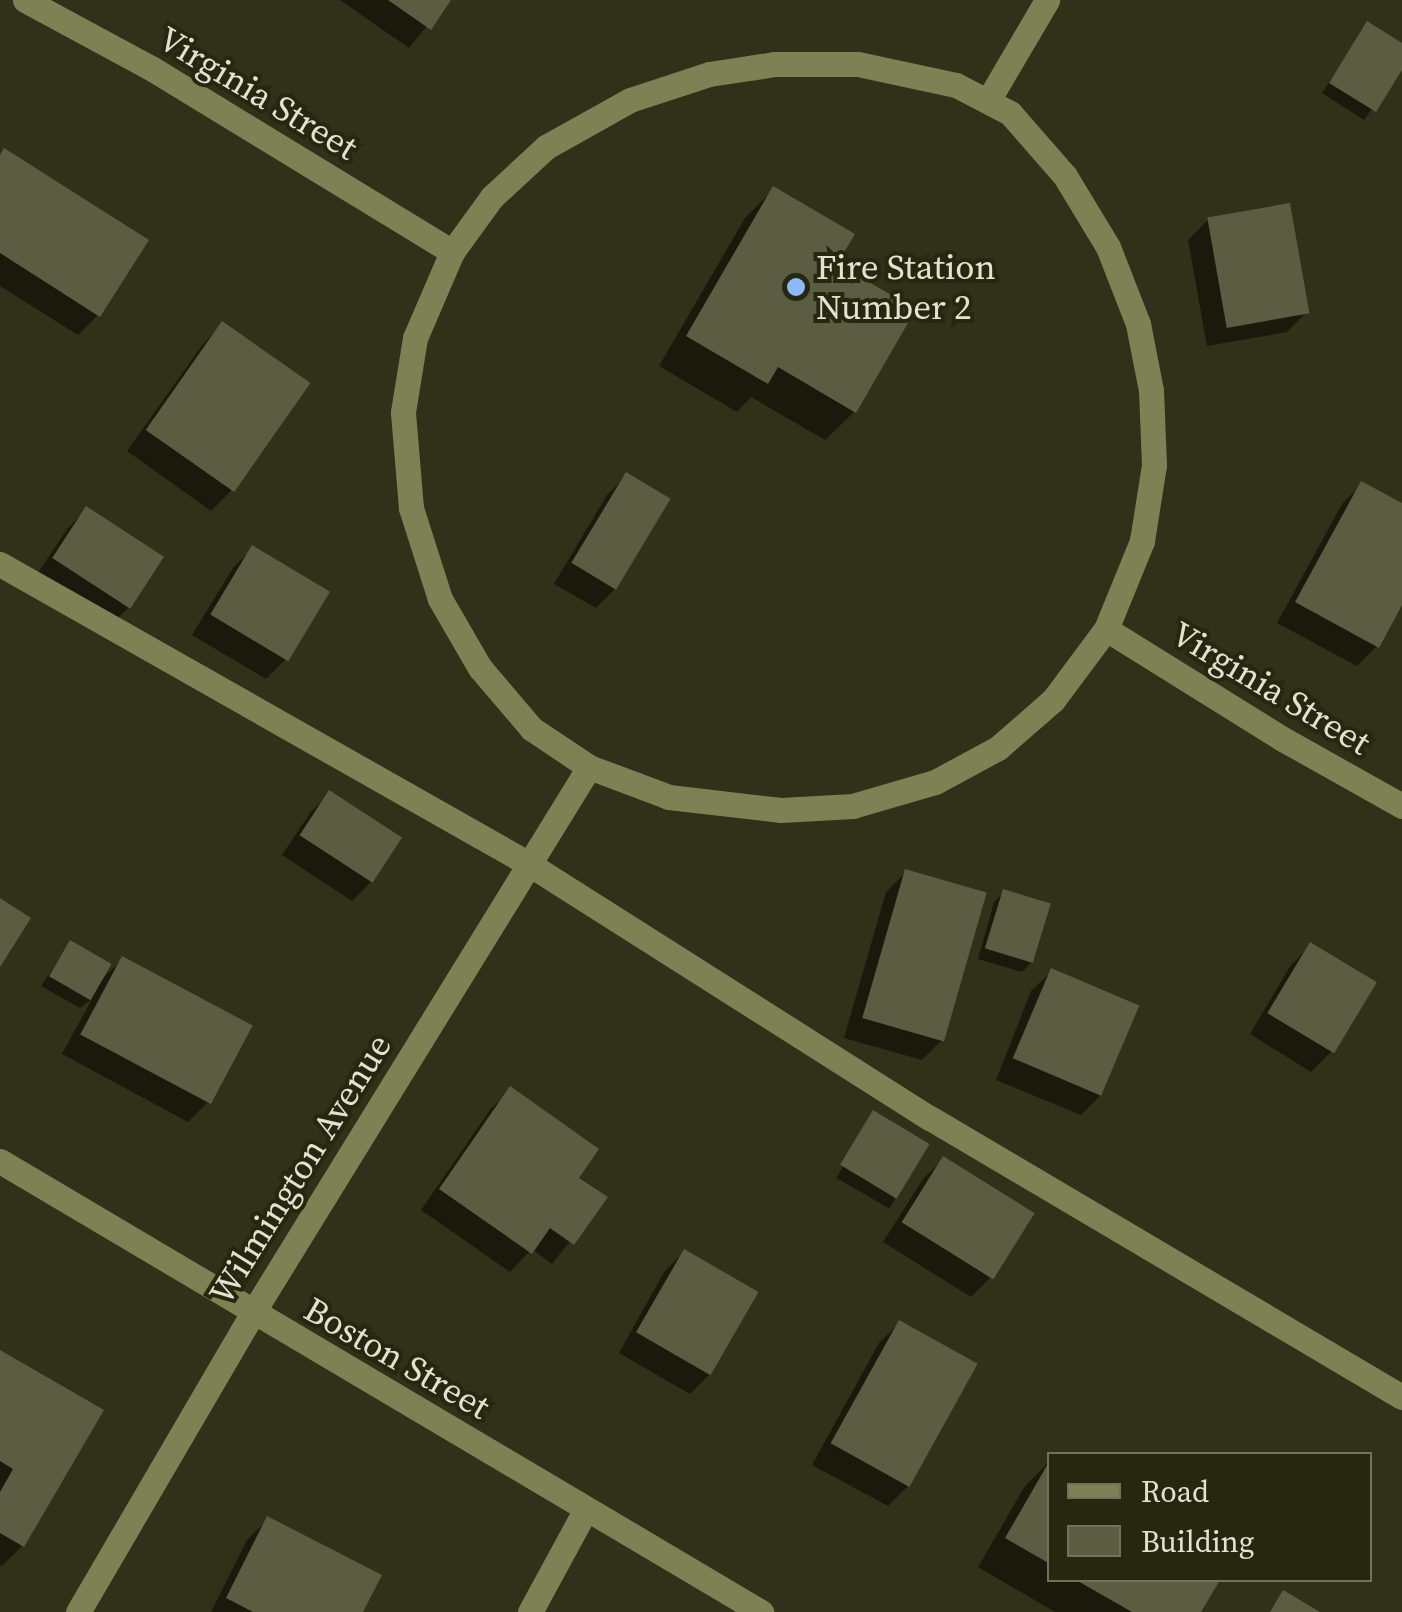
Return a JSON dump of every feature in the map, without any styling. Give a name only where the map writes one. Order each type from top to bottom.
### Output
[{"type":"street","name":"Virginia Street","points":[[26,0],[151,68],[452,252]]},
{"type":"street","points":[[989,99],[1047,0]]},
{"type":"street","points":[[775,64],[858,64],[956,85],[989,99],[1010,113],[1065,176],[1108,246],[1138,324],[1152,390],[1154,466],[1142,541],[1106,629],[1054,700],[998,748],[936,782],[853,806],[781,810],[669,797],[590,768],[532,729],[480,668],[440,599],[411,508],[403,412],[415,338],[452,252],[492,197],[546,147],[630,100],[709,74],[775,64]]},
{"type":"street","points":[[0,564],[529,864],[930,1118],[1402,1398]]},
{"type":"street","name":"Virginia Street","points":[[1106,629],[1281,738],[1402,806]]},
{"type":"street","name":"Wilmington Avenue","points":[[78,1612],[252,1314],[590,768]]},
{"type":"street","name":"Boston Street","points":[[0,1161],[252,1314],[761,1612]]},
{"type":"street","points":[[530,1612],[586,1509]]},
{"type":"building","points":[[388,0],[451,0],[431,30]]},
{"type":"building","points":[[1367,21],[1402,43],[1402,70],[1376,112],[1329,83]]},
{"type":"building","points":[[4,148],[149,240],[100,317],[0,253],[0,155]]},
{"type":"building","name":"Fire Station Number 2","points":[[773,186],[855,234],[837,264],[916,309],[856,413],[778,367],[768,384],[686,336]]},
{"type":"building","points":[[1290,203],[1309,313],[1227,328],[1207,218]]},
{"type":"building","points":[[222,321],[310,383],[234,492],[146,430]]},
{"type":"building","points":[[626,472],[671,499],[616,590],[571,563]]},
{"type":"building","points":[[1361,481],[1402,503],[1402,605],[1379,648],[1295,602]]},
{"type":"building","points":[[86,506],[164,557],[130,609],[52,558]]},
{"type":"building","points":[[252,545],[330,592],[288,661],[210,614]]},
{"type":"building","points":[[329,790],[402,837],[373,883],[300,835]]},
{"type":"building","points":[[905,869],[987,892],[944,1041],[862,1018]]},
{"type":"building","points":[[1003,889],[1051,904],[1033,963],[985,948]]},
{"type":"building","points":[[0,898],[31,918],[0,967]]},
{"type":"building","points":[[70,940],[112,964],[91,1000],[49,976]]},
{"type":"building","points":[[1310,942],[1377,982],[1334,1053],[1267,1013]]},
{"type":"building","points":[[122,956],[253,1025],[211,1104],[80,1035]]},
{"type":"building","points":[[1051,968],[1139,1006],[1101,1096],[1013,1058]]},
{"type":"building","points":[[510,1086],[599,1149],[579,1178],[608,1197],[574,1245],[550,1228],[532,1254],[439,1189]]},
{"type":"building","points":[[873,1110],[930,1144],[897,1199],[840,1165]]},
{"type":"building","points":[[943,1156],[1035,1213],[993,1279],[902,1222]]},
{"type":"building","points":[[684,1249],[758,1292],[710,1375],[636,1332]]},
{"type":"building","points":[[899,1320],[978,1364],[909,1487],[831,1443]]},
{"type":"building","points":[[0,1350],[104,1410],[24,1547],[0,1533],[0,1492],[13,1469],[0,1461]]},
{"type":"building","points":[[1047,1465],[1047,1562],[1005,1538]]},
{"type":"building","points":[[267,1516],[382,1575],[363,1612],[253,1612],[226,1598]]},
{"type":"building","points":[[1080,1582],[1219,1582],[1201,1612],[1132,1612]]},
{"type":"building","points":[[1283,1590],[1320,1612],[1270,1612]]},
{"type":"place","name":"Fire Station Number 2","points":[[796,287]]}]
